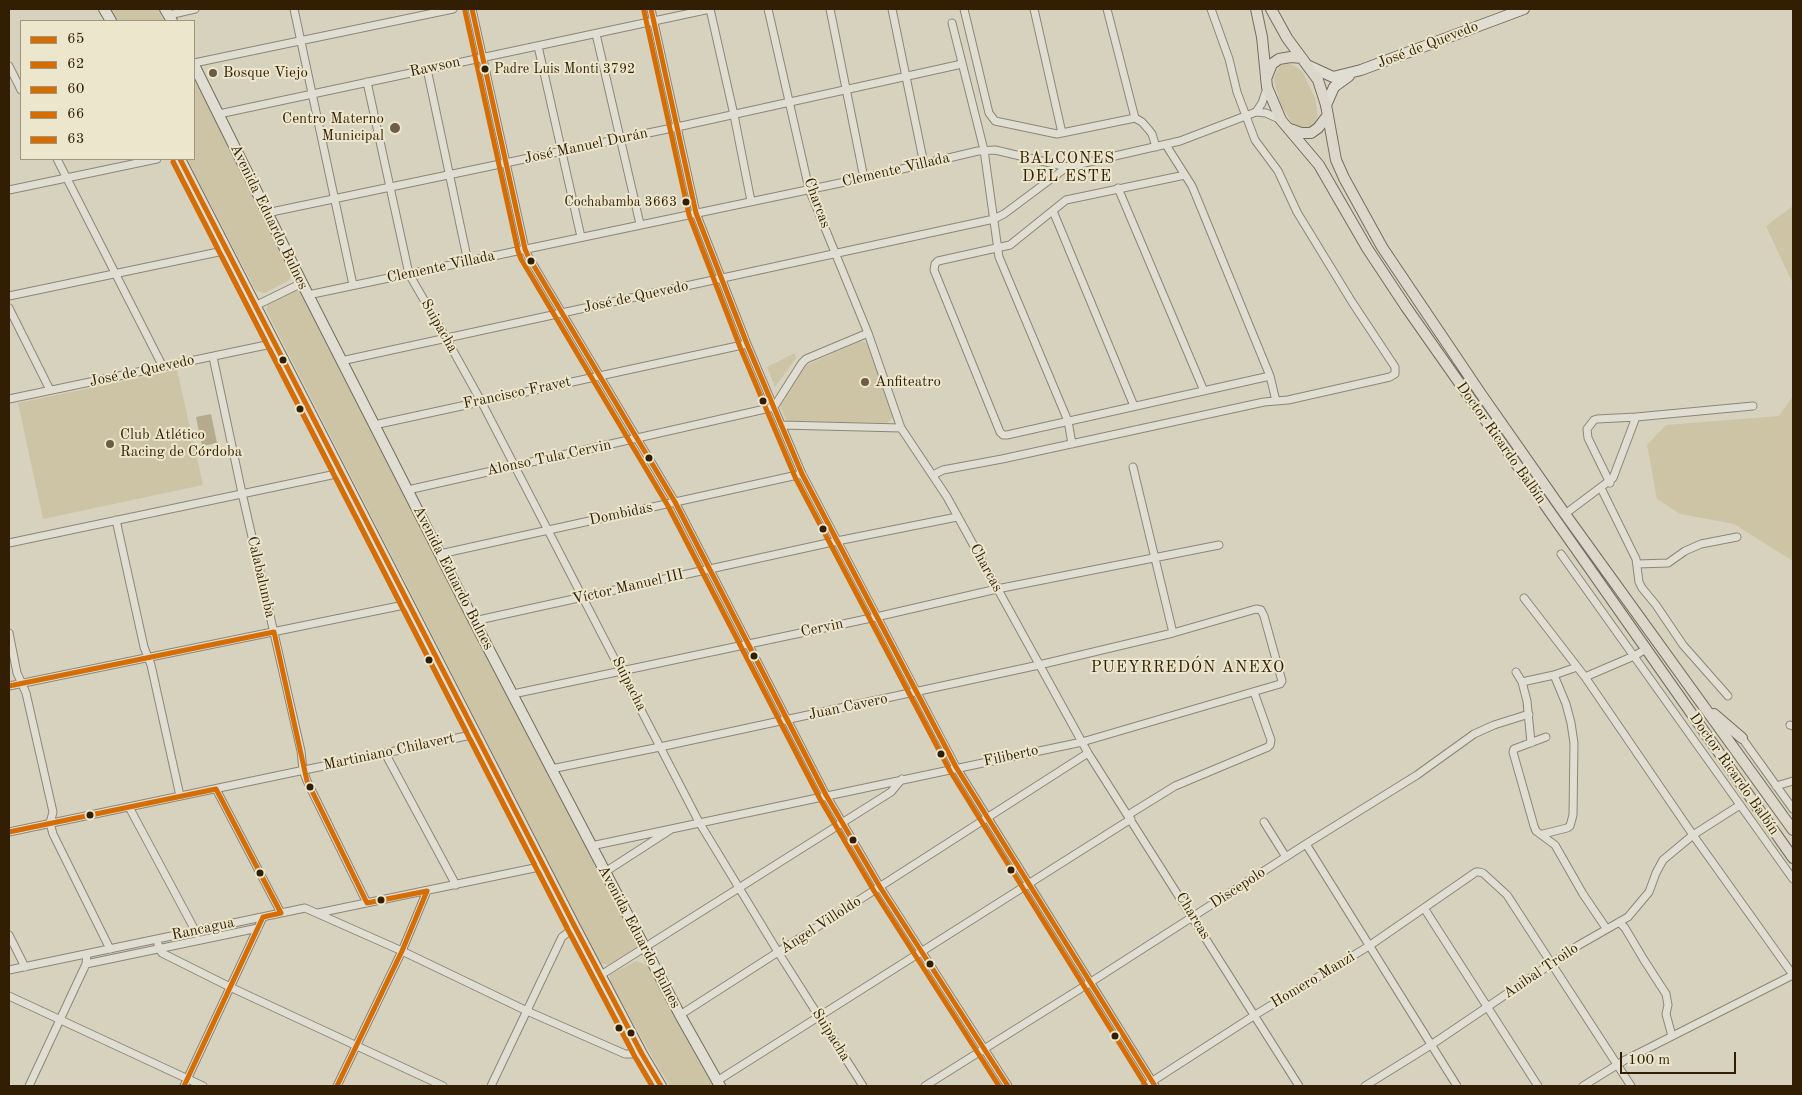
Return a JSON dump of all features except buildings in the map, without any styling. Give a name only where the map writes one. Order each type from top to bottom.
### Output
[{"type":"main road","points":[[104,9],[110,20]]},
{"type":"main road","name":"Doctor Ricardo Balbín","points":[[1256,9],[1262,37],[1266,83],[1284,124],[1319,165],[1376,263],[1406,307],[1793,858]]},
{"type":"main road","name":"Doctor Ricardo Balbín","points":[[1272,9],[1287,38],[1318,80],[1340,167],[1382,247],[1470,379],[1565,514],[1793,830]]},
{"type":"main road","name":"José de Quevedo","points":[[1361,70],[1524,9]]},
{"type":"main road","points":[[1266,83],[1272,64],[1279,59],[1291,56],[1333,77],[1361,70]]},
{"type":"main road","name":"Avenida Eduardo Bulnes","points":[[195,66],[308,295],[474,622],[644,948],[719,1084]]},
{"type":"main road","points":[[1284,124],[1302,133],[1311,133],[1318,128],[1327,110],[1334,87],[1342,80],[1361,70]]},
{"type":"main road","points":[[181,160],[656,1084]]},
{"type":"main road","points":[[1702,703],[1742,738]]},
{"type":"street","points":[[169,15],[196,9]]},
{"type":"street","points":[[294,9],[336,198],[353,285]]},
{"type":"street","points":[[195,64],[453,9]]},
{"type":"street","points":[[472,9],[525,249],[675,502],[826,795],[880,887],[1008,1086]]},
{"type":"street","points":[[651,9],[696,213],[747,344],[802,474],[956,767],[1154,1084]]},
{"type":"street","points":[[710,9],[734,114],[751,201]]},
{"type":"street","name":"Rawson","points":[[219,114],[710,9]]},
{"type":"street","name":"Charcas","points":[[768,9],[809,189],[868,333],[901,428],[948,497],[957,517],[1088,753],[1299,1086]]},
{"type":"street","points":[[830,9],[864,178]]},
{"type":"street","points":[[892,9],[924,164]]},
{"type":"street","points":[[964,9],[989,114],[995,121],[1062,134],[1135,118],[1142,122],[1152,134],[1156,148]]},
{"type":"street","points":[[1034,9],[1062,134]]},
{"type":"street","points":[[1107,9],[1135,118]]},
{"type":"street","points":[[933,475],[943,470],[1264,402],[1288,400],[1390,377],[1395,374],[1395,367],[1352,302],[1302,220],[1278,171],[1255,140],[1245,116],[1229,59],[1211,9]]},
{"type":"street","points":[[952,23],[984,150],[999,257],[1068,421],[1072,444]]},
{"type":"street","points":[[596,34],[640,224]]},
{"type":"street","points":[[538,46],[581,237]]},
{"type":"street","name":"José Manuel Durán","points":[[268,214],[276,210],[677,127],[962,64]]},
{"type":"street","points":[[9,66],[19,82],[9,84]]},
{"type":"street","points":[[427,69],[468,262]]},
{"type":"street","name":"Suipacha","points":[[367,82],[409,274],[481,401],[700,822],[778,952],[863,1086]]},
{"type":"street","points":[[1256,112],[1264,99],[1266,83]]},
{"type":"street","points":[[984,150],[995,150],[1067,167],[1156,148],[1256,112],[1266,113],[1284,124]]},
{"type":"street","points":[[1166,145],[1192,186],[1270,376],[1276,401]]},
{"type":"street","name":"Clemente Villada","points":[[308,295],[864,178],[984,150]]},
{"type":"street","points":[[58,160],[163,367]]},
{"type":"street","points":[[9,190],[152,160]]},
{"type":"street","name":"José de Quevedo","points":[[341,360],[994,219],[1004,214],[1067,167]]},
{"type":"street","points":[[1185,175],[1066,200],[1014,243],[938,261],[935,264],[934,270],[1000,432],[1003,435],[1007,435],[1270,376]]},
{"type":"street","points":[[1118,188],[1204,391]]},
{"type":"street","points":[[1053,211],[1134,406]]},
{"type":"street","points":[[9,296],[228,250]]},
{"type":"street","points":[[256,305],[302,283]]},
{"type":"street","points":[[9,308],[50,390]]},
{"type":"street","points":[[774,407],[806,359],[868,333]]},
{"type":"street","name":"José de Quevedo","points":[[9,399],[276,343]]},
{"type":"street","name":"Francisco Fravet","points":[[374,425],[747,344]]},
{"type":"street","name":"Calabalumba","points":[[213,356],[301,751],[303,770],[368,903]]},
{"type":"street","points":[[1610,482],[1588,438],[1587,429],[1594,420],[1753,406]]},
{"type":"street","name":"Alonso Tula Cervin","points":[[408,490],[774,407]]},
{"type":"street","points":[[1565,514],[1610,482],[1615,475],[1636,417]]},
{"type":"street","points":[[781,425],[901,428]]},
{"type":"street","points":[[1133,467],[1173,633]]},
{"type":"street","points":[[9,543],[341,473]]},
{"type":"street","name":"Dombidas","points":[[440,554],[802,474]]},
{"type":"street","points":[[1601,488],[1637,564],[1638,577],[1642,588],[1683,645],[1728,696]]},
{"type":"street","name":"Víctor Manuel III","points":[[474,622],[837,541],[957,517]]},
{"type":"street","points":[[116,520],[180,796]]},
{"type":"street","points":[[1637,564],[1668,563],[1693,547],[1708,542],[1737,537]]},
{"type":"street","name":"Cervin","points":[[513,694],[623,672],[998,589],[1219,545]]},
{"type":"street","points":[[1561,554],[1793,879]]},
{"type":"street","points":[[1524,598],[1585,678],[1693,835],[1793,975],[1617,1064],[1583,1086]]},
{"type":"street","points":[[9,686],[409,604]]},
{"type":"street","name":"Juan Cavero","points":[[551,769],[1039,665],[1173,633],[1256,609],[1261,610],[1264,616],[1282,681]]},
{"type":"street","points":[[9,633],[17,673],[26,693],[53,812],[50,823],[53,834],[110,949]]},
{"type":"street","points":[[1585,678],[1646,649]]},
{"type":"street","points":[[1522,682],[1554,675],[1577,667]]},
{"type":"street","points":[[1516,672],[1522,682],[1529,714],[1531,743]]},
{"type":"street","points":[[1543,834],[1567,828],[1570,826],[1573,815],[1574,743],[1566,704],[1554,675]]},
{"type":"street","name":"Filiberto","points":[[591,846],[956,767],[1082,742],[1254,692],[1280,684],[1282,681]]},
{"type":"street","points":[[719,1084],[819,1016],[1028,883],[1175,786],[1268,747],[1271,740],[1254,692]]},
{"type":"street","name":"Discepolo","points":[[925,1086],[1417,775],[1482,729],[1529,714]]},
{"type":"street","name":"Martiniano Chilavert","points":[[9,832],[476,734]]},
{"type":"street","points":[[1546,737],[1514,749],[1513,752],[1534,826],[1536,831],[1543,834],[1560,852],[1583,894],[1606,928]]},
{"type":"street","points":[[1742,738],[1793,809]]},
{"type":"street","points":[[385,753],[456,885]]},
{"type":"street","name":"Ángel Villoldo","points":[[680,1015],[1088,753]]},
{"type":"street","points":[[601,975],[891,792],[902,779]]},
{"type":"street","points":[[1776,786],[1793,781]]},
{"type":"street","points":[[216,789],[281,913]]},
{"type":"street","name":"Anibal Troilo","points":[[1365,1086],[1487,1008],[1606,928],[1628,917],[1645,898],[1663,860],[1693,835],[1740,805]]},
{"type":"street","points":[[129,807],[196,931],[199,940]]},
{"type":"street","points":[[1264,822],[1286,857]]},
{"type":"street","name":"Filiberto","points":[[605,872],[675,827]]},
{"type":"street","points":[[1306,844],[1457,1086]]},
{"type":"street","name":"Rancagua","points":[[9,970],[305,908],[318,913],[544,866]]},
{"type":"street","name":"Homero Manzi","points":[[1145,1086],[1154,1084],[1255,1015],[1369,946],[1476,872],[1489,878],[1507,895],[1552,964]]},
{"type":"street","points":[[337,1086],[402,951],[428,891]]},
{"type":"street","points":[[1424,908],[1538,1086]]},
{"type":"street","points":[[318,913],[526,1011],[625,1054],[642,1054]]},
{"type":"street","points":[[186,1083],[263,917]]},
{"type":"street","points":[[1619,922],[1625,928],[1666,994],[1668,1005],[1666,1014],[1672,1036]]},
{"type":"street","points":[[491,1086],[562,937],[575,927]]},
{"type":"street","name":"Rancagua","points":[[86,964],[258,928]]},
{"type":"street","points":[[9,935],[25,967]]},
{"type":"street","points":[[157,939],[162,954],[230,988],[443,1086]]},
{"type":"street","points":[[29,1086],[86,964],[87,954]]},
{"type":"street","points":[[1552,964],[1631,1086]]},
{"type":"street","points":[[9,996],[186,1083],[203,1086]]},
{"type":"shaded area","points":[[110,9],[158,9],[164,20],[116,20]]},
{"type":"shaded area","points":[[1288,64],[1302,71],[1315,98],[1318,116],[1314,125],[1309,127],[1292,123],[1280,103],[1274,80],[1275,75],[1280,66]]},
{"type":"shaded area","points":[[195,81],[293,272],[289,280],[265,293],[256,291],[188,160],[195,160]]},
{"type":"shaded area","points":[[1793,206],[1793,284],[1766,226]]},
{"type":"shaded area","points":[[296,289],[305,295],[635,939],[637,947],[608,965],[600,963],[266,310],[268,303]]},
{"type":"shaded area","points":[[861,341],[868,343],[894,416],[887,423],[787,421],[780,407],[801,370],[807,365]]},
{"type":"shaded area","points":[[795,353],[796,358],[775,387],[767,367]]},
{"type":"shaded area","name":"Club Atlético Racing de Córdoba","points":[[177,370],[203,485],[43,519],[18,403]]},
{"type":"shaded area","points":[[1793,396],[1793,561],[1734,524],[1680,514],[1657,499],[1647,445],[1666,425],[1779,416]]},
{"type":"shaded area","points":[[211,414],[217,443],[202,446],[196,417]]},
{"type":"shaded area","points":[[636,961],[647,965],[713,1086],[670,1086],[658,1067],[610,982],[610,975]]},
{"type":"transit line","name":"65","points":[[472,9],[528,256],[675,502],[826,795],[880,887],[1008,1086]]},
{"type":"transit line","name":"65","points":[[651,9],[696,213],[747,344],[802,474],[956,767],[1155,1086]]},
{"type":"transit line","name":"62","points":[[465,11],[521,259],[668,506],[820,799],[874,891],[999,1086]]},
{"type":"transit line","name":"62","points":[[644,11],[689,215],[740,347],[795,477],[950,771],[1146,1086]]},
{"type":"transit line","name":"60","points":[[181,160],[575,927],[661,1086]]},
{"type":"transit line","name":"66","points":[[173,162],[568,930],[652,1086]]},
{"type":"transit line","name":"63","points":[[9,686],[274,632],[307,781],[367,903],[427,891]]},
{"type":"transit line","name":"63","points":[[9,832],[216,789],[281,913],[263,917],[184,1086]]},
{"type":"transit line","name":"63","points":[[337,1086],[402,951],[427,891]]},
{"type":"place","name":"Padre Luis Monti 3792","points":[[485,69]]},
{"type":"place","name":"Bosque Viejo","points":[[213,73]]},
{"type":"place","name":"Centro Materno Municipal","points":[[395,128]]},
{"type":"place","name":"Cochabamba 3663","points":[[686,202]]},
{"type":"place","name":"Anfiteatro","points":[[865,382]]},
{"type":"place","name":"Club Atlético Racing de Córdoba","points":[[110,444]]},
{"type":"district","name":"BALCONES DEL ESTE","points":[[1067,168]]},
{"type":"district","name":"PUEYRREDÓN ANEXO","points":[[1188,668]]}]
